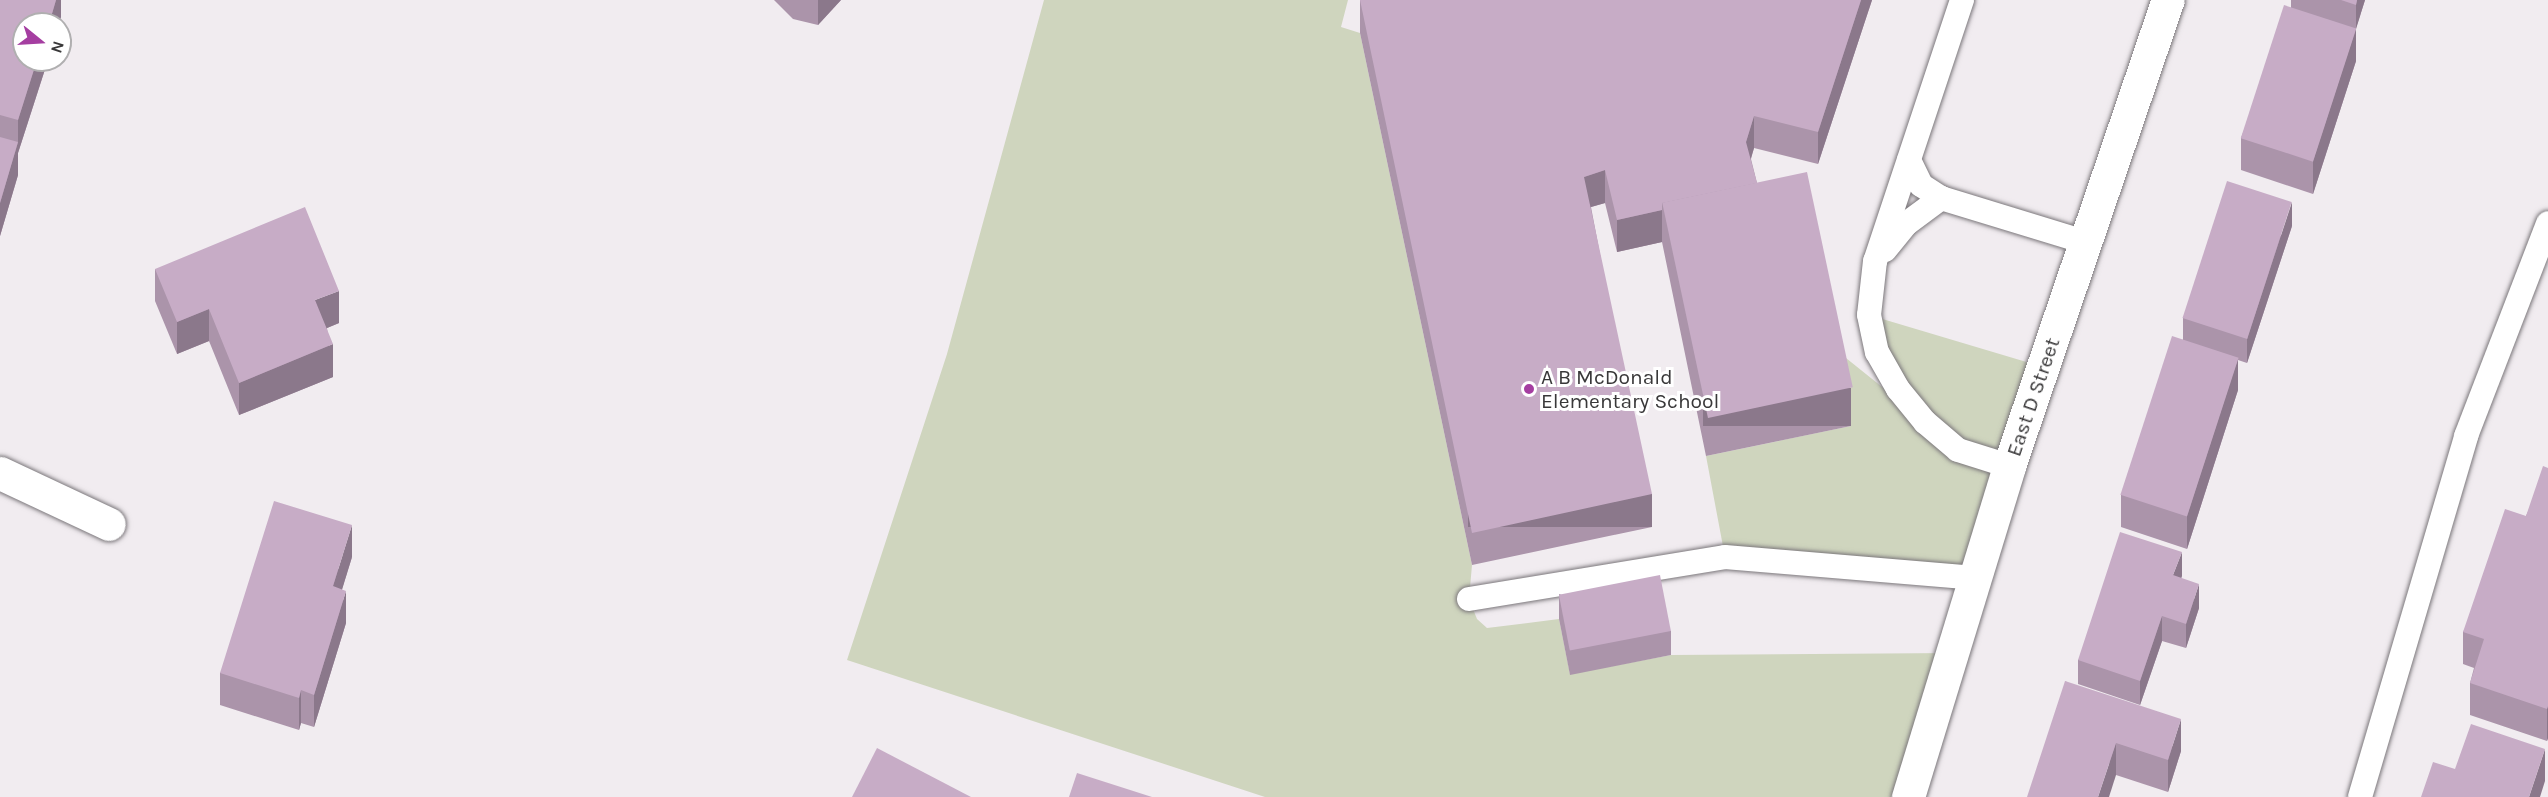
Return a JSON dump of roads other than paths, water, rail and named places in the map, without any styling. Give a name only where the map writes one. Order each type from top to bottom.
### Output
[{"type":"street","name":"East D Street","points":[[1908,797],[2009,466],[2168,0]]},
{"type":"street","points":[[0,473],[109,524]]},
{"type":"lane","points":[[1962,0],[1875,261],[1869,315],[1877,352],[1898,389],[1925,422],[1958,450],[2009,466]]},
{"type":"lane","points":[[1909,160],[1921,185],[1941,198],[2085,242]]},
{"type":"lane","points":[[1875,261],[1906,224],[1941,198]]},
{"type":"lane","points":[[2360,797],[2466,436],[2548,223]]},
{"type":"lane","points":[[1469,598],[1725,557],[1974,578]]},
{"type":"place","name":"A B McDonald Elementary School","points":[[1529,389]]}]
